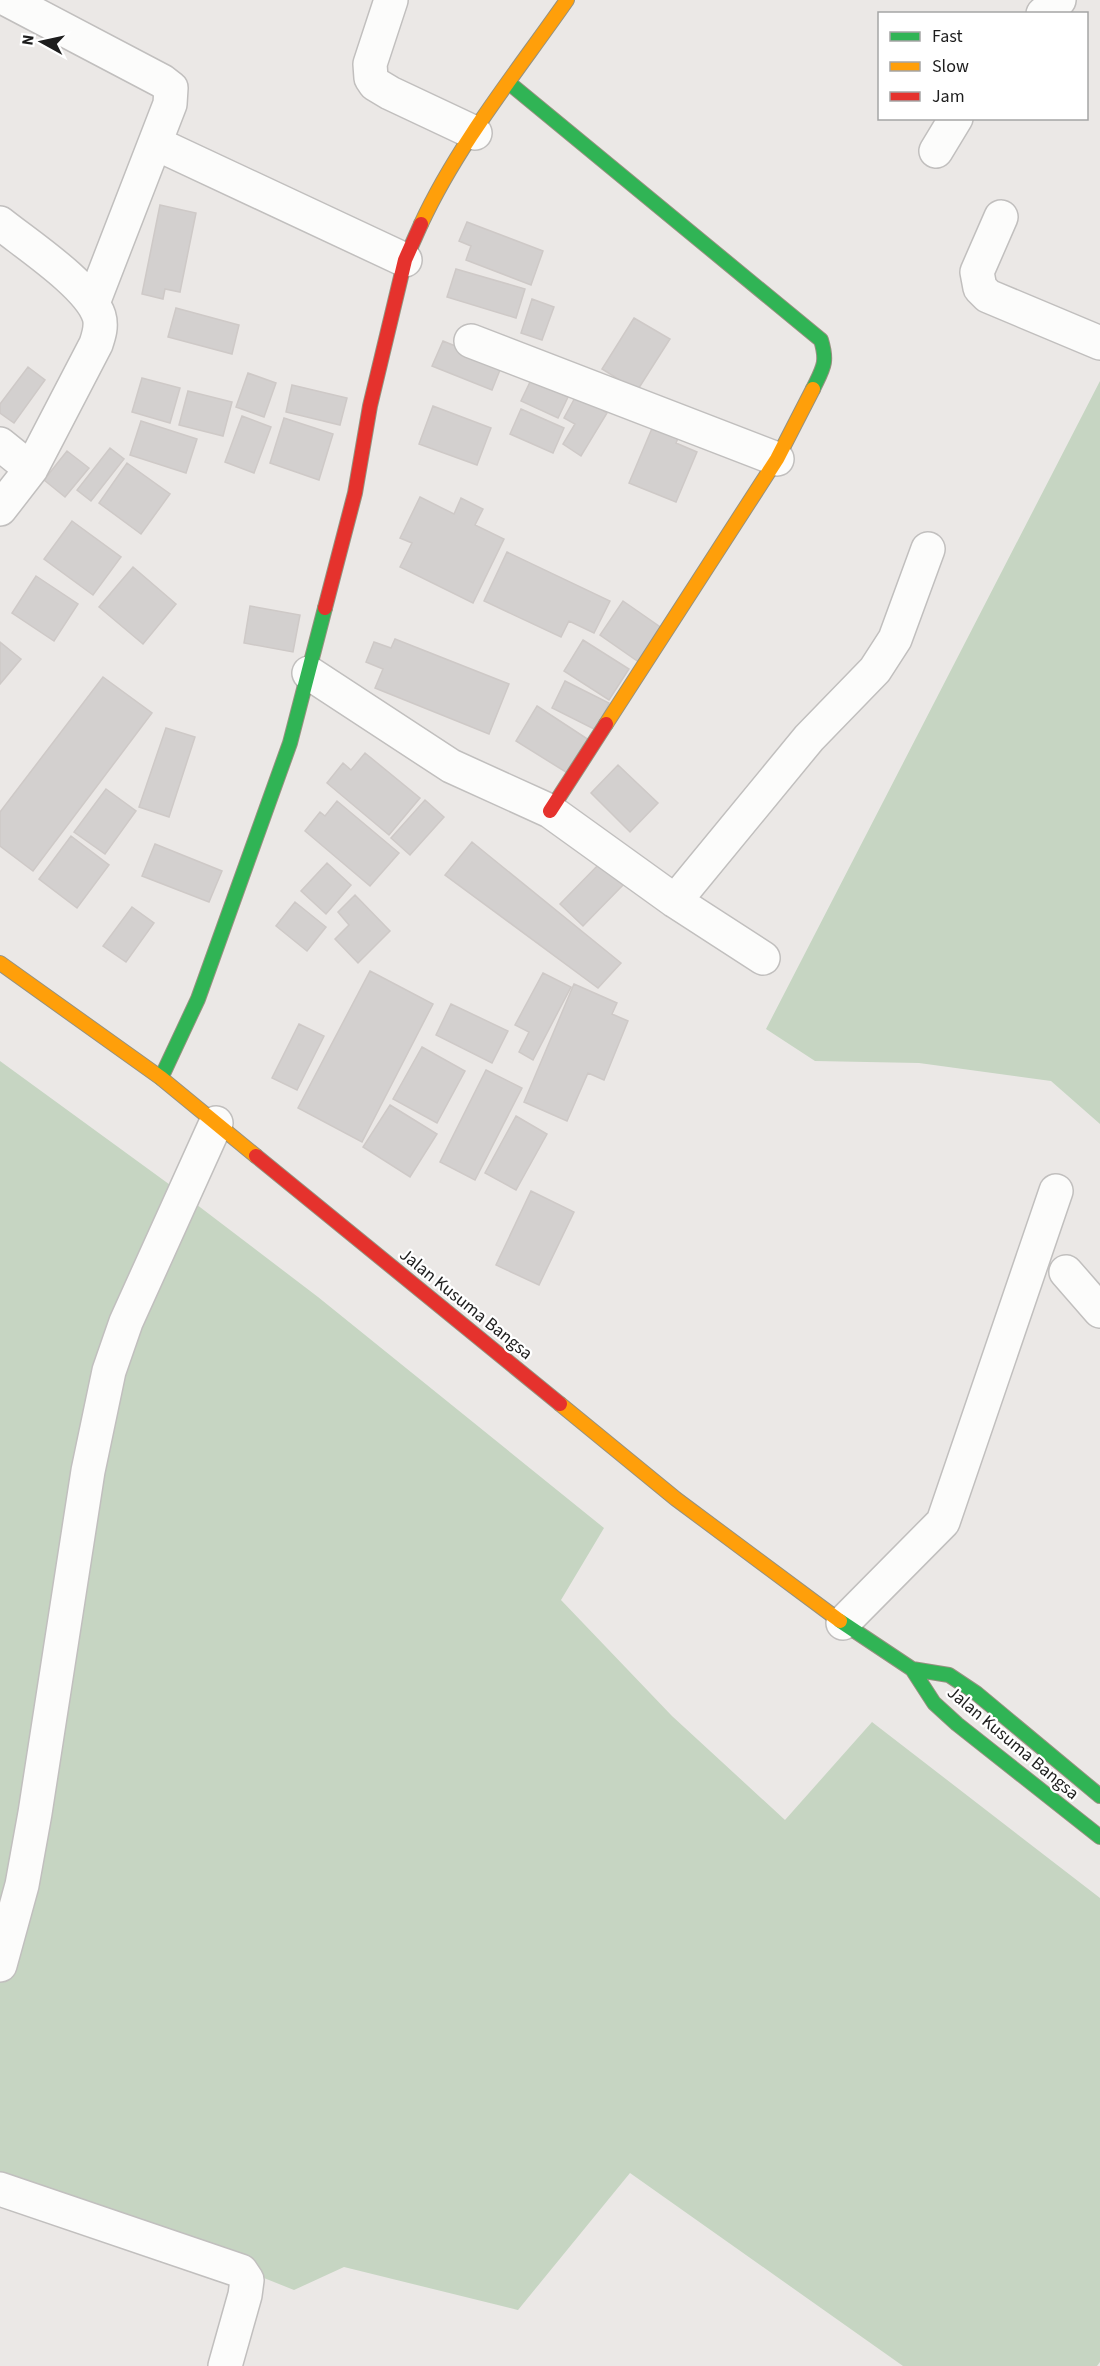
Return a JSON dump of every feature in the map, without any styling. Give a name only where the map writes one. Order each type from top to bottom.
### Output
[{"type":"street","points":[[8,0],[169,85],[172,92],[155,143],[93,303]]},
{"type":"street","points":[[391,0],[370,64],[371,78],[375,84],[390,93],[475,133]]},
{"type":"street","points":[[161,1078],[198,999],[290,743],[355,493],[370,406],[405,260],[438,188],[567,0]]},
{"type":"street","points":[[1045,12],[1059,0]]},
{"type":"street","points":[[509,83],[821,340],[826,356],[824,366],[777,459],[550,811]]},
{"type":"street","points":[[936,151],[955,120]]},
{"type":"street","points":[[155,143],[405,260]]},
{"type":"street","points":[[1001,217],[977,272],[980,288],[988,296],[1100,343]]},
{"type":"street","points":[[0,223],[70,279],[93,303],[99,316],[101,329],[96,344],[31,469],[0,509]]},
{"type":"street","points":[[471,341],[777,459]]},
{"type":"street","points":[[0,444],[31,469]]},
{"type":"street","points":[[675,901],[809,738],[876,669],[895,639],[928,549]]},
{"type":"street","points":[[309,673],[451,766],[550,811],[675,901],[763,958]]},
{"type":"street","name":"Jalan Kusuma Bangsa","points":[[0,963],[161,1078],[676,1499],[843,1623],[912,1669],[934,1702],[957,1724],[1100,1837]]},
{"type":"street","points":[[0,1965],[22,1885],[32,1833],[88,1471],[109,1371],[126,1322],[216,1123]]},
{"type":"street","points":[[843,1623],[943,1522],[1056,1191]]},
{"type":"street","points":[[1066,1272],[1100,1311]]},
{"type":"street","name":"Jalan Kusuma Bangsa","points":[[912,1669],[949,1675],[976,1693],[1100,1796]]},
{"type":"street","points":[[0,2189],[241,2271],[247,2280],[245,2295],[225,2366]]},
{"type":"green space","points":[[1100,381],[1100,1124],[1051,1081],[919,1063],[815,1061],[766,1029]]},
{"type":"green space","points":[[0,1061],[188,1198],[318,1297],[604,1528],[561,1600],[672,1716],[785,1820],[872,1722],[1100,1898],[1100,2362],[1097,2366],[903,2366],[630,2173],[518,2310],[344,2267],[294,2290],[0,2173]]},
{"type":"building","points":[[160,205],[196,213],[180,292],[165,289],[163,299],[142,294]]},
{"type":"building","points":[[467,222],[543,251],[531,285],[466,260],[471,246],[459,241]]},
{"type":"building","points":[[456,269],[525,289],[516,318],[447,297]]},
{"type":"building","points":[[532,299],[554,307],[542,340],[521,333]]},
{"type":"building","points":[[176,308],[239,325],[232,354],[168,337]]},
{"type":"building","points":[[634,318],[670,339],[637,391],[602,369]]},
{"type":"building","points":[[443,341],[502,365],[492,390],[432,366]]},
{"type":"building","points":[[28,367],[45,380],[14,423],[0,413],[0,404]]},
{"type":"building","points":[[248,373],[276,383],[264,417],[236,407]]},
{"type":"building","points":[[142,378],[180,388],[170,423],[132,412]]},
{"type":"building","points":[[531,380],[568,397],[558,418],[521,401]]},
{"type":"building","points":[[292,385],[347,398],[340,425],[286,412]]},
{"type":"building","points":[[188,391],[232,402],[223,436],[179,425]]},
{"type":"building","points":[[577,394],[607,413],[581,456],[563,444],[575,424],[564,418]]},
{"type":"building","points":[[433,406],[491,428],[477,465],[419,444]]},
{"type":"building","points":[[521,409],[564,428],[553,453],[510,434]]},
{"type":"building","points":[[242,416],[271,427],[254,473],[225,462]]},
{"type":"building","points":[[284,418],[333,434],[319,480],[270,463]]},
{"type":"building","points":[[656,419],[682,429],[676,443],[697,452],[676,502],[629,483]]},
{"type":"building","points":[[141,421],[197,439],[186,473],[130,455]]},
{"type":"building","points":[[110,448],[124,459],[91,501],[77,490]]},
{"type":"building","points":[[67,451],[89,468],[65,497],[44,480]]},
{"type":"building","points":[[127,463],[170,494],[141,534],[99,503]]},
{"type":"building","points":[[420,497],[454,514],[461,498],[483,509],[475,525],[504,539],[473,603],[400,567],[412,543],[400,538]]},
{"type":"building","points":[[72,521],[121,557],[93,595],[44,559]]},
{"type":"building","points":[[507,552],[610,601],[594,633],[569,621],[561,637],[484,601]]},
{"type":"building","points":[[133,567],[176,604],[143,644],[99,607]]},
{"type":"building","points":[[36,576],[78,604],[54,641],[12,613]]},
{"type":"building","points":[[623,601],[666,631],[643,665],[600,635]]},
{"type":"building","points":[[250,606],[300,615],[293,652],[244,643]]},
{"type":"building","points":[[395,639],[509,684],[489,734],[375,688],[383,669],[366,662],[374,642],[391,648]]},
{"type":"building","points":[[583,640],[629,669],[609,700],[564,671]]},
{"type":"building","points":[[0,642],[21,659],[0,684]]},
{"type":"building","points":[[103,677],[152,713],[33,871],[0,846],[0,812]]},
{"type":"building","points":[[565,681],[609,703],[596,730],[552,708]]},
{"type":"building","points":[[537,706],[589,740],[569,774],[516,741]]},
{"type":"building","points":[[166,728],[195,737],[169,817],[139,807]]},
{"type":"building","points":[[365,753],[420,798],[389,835],[327,783],[343,763],[351,770]]},
{"type":"building","points":[[618,765],[658,803],[630,832],[591,793]]},
{"type":"building","points":[[106,789],[136,811],[105,854],[74,832]]},
{"type":"building","points":[[425,800],[444,817],[410,855],[391,838]]},
{"type":"building","points":[[337,801],[399,853],[370,886],[305,831],[320,812],[325,816]]},
{"type":"building","points":[[71,836],[109,865],[77,908],[39,879]]},
{"type":"building","points":[[472,842],[621,963],[598,988],[445,875]]},
{"type":"building","points":[[155,844],[222,871],[209,902],[142,876]]},
{"type":"building","points":[[603,860],[626,882],[583,926],[560,904]]},
{"type":"building","points":[[327,863],[351,885],[326,914],[301,891]]},
{"type":"building","points":[[355,895],[390,931],[358,963],[335,939],[349,925],[338,912]]},
{"type":"building","points":[[295,902],[326,927],[307,951],[276,926]]},
{"type":"building","points":[[132,907],[154,923],[126,962],[103,946]]},
{"type":"building","points":[[370,971],[433,1004],[362,1142],[298,1108]]},
{"type":"building","points":[[543,973],[571,987],[533,1060],[519,1052],[529,1032],[515,1025]]},
{"type":"building","points":[[574,984],[617,1003],[612,1014],[628,1021],[604,1080],[588,1073],[567,1121],[524,1102]]},
{"type":"building","points":[[451,1004],[508,1031],[492,1063],[436,1035]]},
{"type":"building","points":[[299,1024],[324,1036],[297,1090],[272,1078]]},
{"type":"building","points":[[422,1047],[465,1071],[437,1123],[393,1099]]},
{"type":"building","points":[[486,1070],[522,1088],[475,1180],[440,1162]]},
{"type":"building","points":[[390,1105],[437,1134],[410,1177],[363,1147]]},
{"type":"building","points":[[516,1116],[547,1134],[516,1190],[485,1173]]},
{"type":"building","points":[[531,1191],[574,1212],[539,1285],[496,1265]]},
{"type":"traffic: fast","points":[[509,83],[821,340],[824,360],[813,389]]},
{"type":"traffic: fast","points":[[161,1078],[198,999],[290,743],[325,608]]},
{"type":"traffic: fast","points":[[840,1621],[912,1669],[934,1703],[957,1724],[1100,1837]]},
{"type":"traffic: fast","points":[[912,1669],[949,1675],[976,1693],[1100,1796]]},
{"type":"traffic: slow","points":[[421,224],[470,137],[567,0]]},
{"type":"traffic: slow","points":[[606,724],[777,459],[813,389]]},
{"type":"traffic: slow","points":[[0,963],[161,1078],[256,1156]]},
{"type":"traffic: slow","points":[[560,1404],[676,1499],[840,1621]]},
{"type":"traffic: jam","points":[[325,608],[355,493],[370,406],[405,260],[421,224]]},
{"type":"traffic: jam","points":[[550,811],[606,724]]},
{"type":"traffic: jam","points":[[256,1156],[560,1404]]}]
